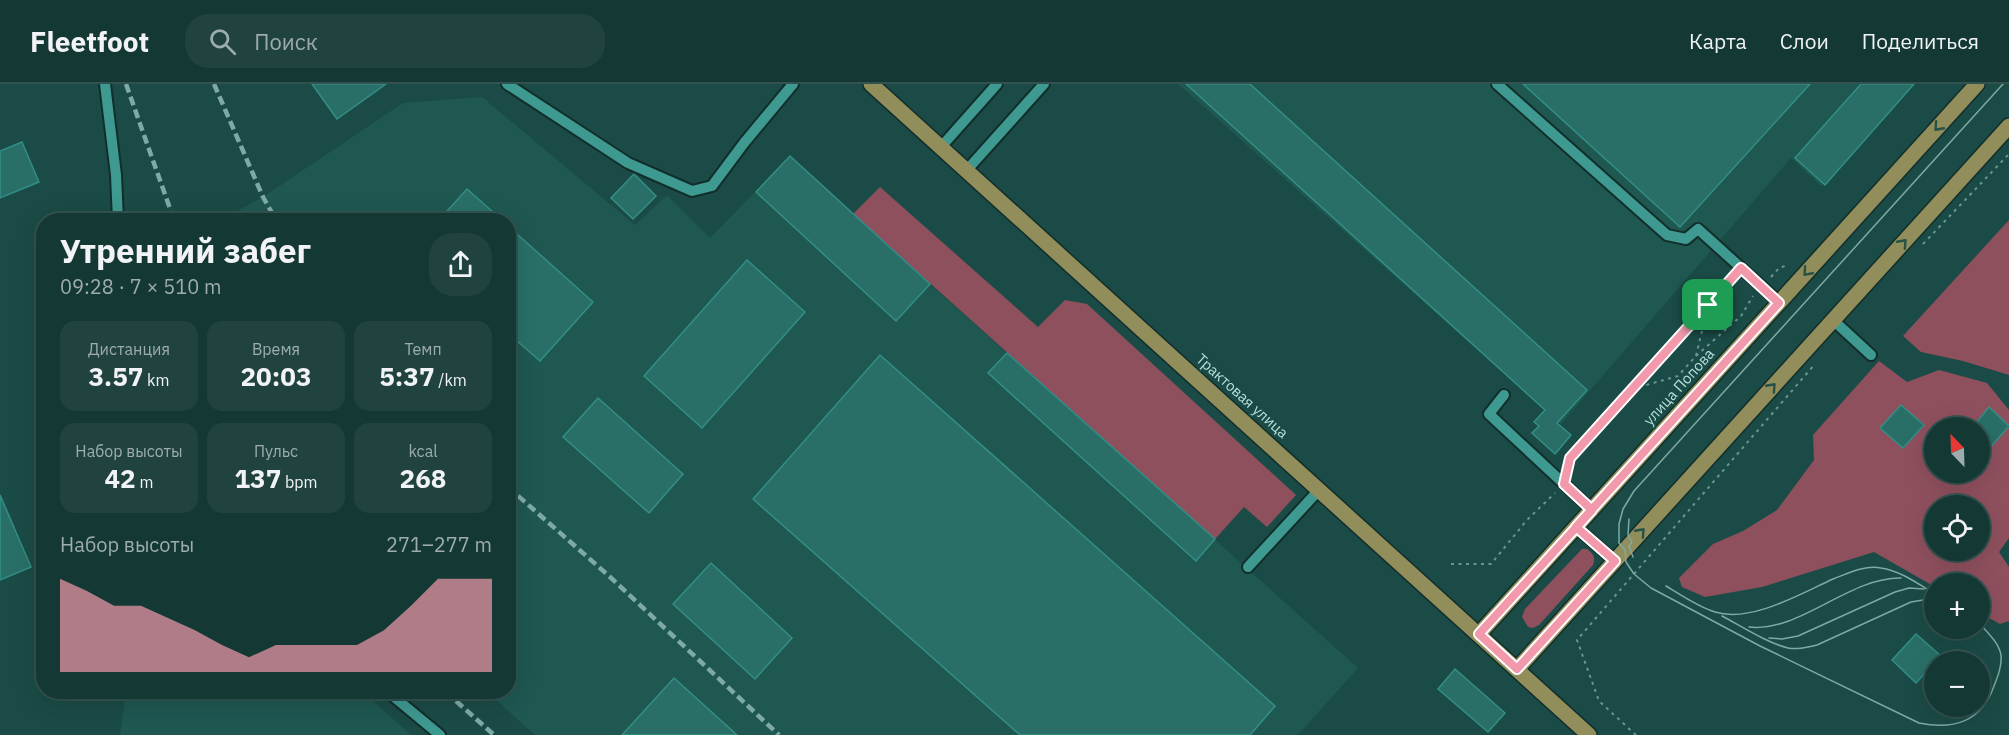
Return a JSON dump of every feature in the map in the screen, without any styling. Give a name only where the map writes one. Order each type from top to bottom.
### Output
[{"type":"main road","name":"Трактовая улица","points":[[871,84],[1589,735]]},
{"type":"main road","name":"улица Попова","points":[[1479,634],[1977,84]]},
{"type":"main road","points":[[1517,669],[2009,126]]},
{"type":"street","points":[[105,84],[116,175],[118,213]]},
{"type":"street","points":[[507,84],[628,163],[692,190],[712,186],[793,84]]},
{"type":"street","points":[[941,147],[997,84]]},
{"type":"street","points":[[966,171],[1044,84]]},
{"type":"street","points":[[1497,84],[1667,236],[1686,238],[1698,229],[1779,303]]},
{"type":"street","points":[[1833,320],[1871,355]]},
{"type":"street","points":[[1504,395],[1489,414],[1592,510]]},
{"type":"street","points":[[1248,567],[1319,490]]},
{"type":"street","points":[[1576,527],[1615,561]]},
{"type":"street","points":[[396,699],[440,735]]},
{"type":"path","points":[[1922,245],[2009,154]]},
{"type":"path","points":[[1632,389],[1678,376],[1696,356],[1741,316],[1750,300],[1779,268],[1788,265]]},
{"type":"path","points":[[1451,564],[1491,564],[1527,520],[1564,484],[1570,458],[1741,268]]},
{"type":"path","points":[[1696,356],[1708,305]]},
{"type":"path","points":[[1636,735],[1599,702],[1576,640],[1821,357]]},
{"type":"shaded area","points":[[1178,84],[1913,84],[1821,186],[1791,158],[1561,424]]},
{"type":"shaded area","points":[[482,97],[635,225],[667,195],[710,238],[790,156],[1358,668],[1298,735],[535,735],[495,699],[516,699],[516,213],[234,213],[263,197],[403,103]]},
{"type":"shaded area","points":[[880,187],[1038,327],[1065,300],[1087,304],[1296,495],[1267,527],[1244,507],[1215,539],[853,214]]},
{"type":"shaded area","points":[[2009,220],[2009,375],[1963,361],[1921,352],[1903,336]]},
{"type":"shaded area","points":[[1879,361],[1907,382],[1939,370],[1987,383],[2009,410],[2009,538],[1999,552],[2009,567],[2009,621],[2000,624],[1990,618],[1990,573],[1924,573],[1924,581],[1874,552],[1762,587],[1705,597],[1682,587],[1679,578],[1713,544],[1743,531],[1777,510],[1814,460],[1813,435]]},
{"type":"shaded area","points":[[1582,549],[1587,549],[1592,554],[1593,565],[1539,625],[1533,628],[1528,627],[1522,617],[1525,609]]},
{"type":"shaded area","points":[[125,699],[371,699],[411,735],[120,735]]},
{"type":"building","points":[[312,84],[386,84],[337,119]]},
{"type":"building","points":[[1186,84],[1250,84],[1587,390],[1557,423],[1571,435],[1555,454],[1532,433],[1539,426],[1534,422],[1545,410]]},
{"type":"building","points":[[1523,84],[1810,84],[1680,227]]},
{"type":"building","points":[[1861,84],[1914,84],[1825,185],[1795,158]]},
{"type":"building","points":[[22,142],[39,182],[0,198],[0,151]]},
{"type":"building","points":[[790,156],[930,284],[896,321],[756,192]]},
{"type":"building","points":[[634,174],[656,196],[633,219],[611,198]]},
{"type":"building","points":[[467,189],[494,213],[445,213]]},
{"type":"building","points":[[516,233],[593,302],[540,361],[516,340]]},
{"type":"building","points":[[747,260],[805,312],[702,428],[644,376]]},
{"type":"building","points":[[1007,353],[1215,539],[1196,561],[988,373]]},
{"type":"building","points":[[880,355],[1275,706],[1250,735],[1020,735],[753,499]]},
{"type":"building","points":[[598,398],[683,474],[649,513],[563,437]]},
{"type":"building","points":[[1901,405],[1924,425],[1903,448],[1880,428]]},
{"type":"building","points":[[1989,407],[2009,426],[1990,448],[1990,417],[1981,417]]},
{"type":"building","points":[[0,495],[31,567],[0,580]]},
{"type":"building","points":[[711,563],[792,638],[755,679],[673,604]]},
{"type":"building","points":[[1916,634],[1935,651],[1924,651],[1924,674],[1916,683],[1892,660]]},
{"type":"building","points":[[1455,669],[1505,713],[1488,732],[1438,689]]},
{"type":"building","points":[[674,678],[737,735],[622,735]]},
{"type":"tram line","points":[[1990,635],[2000,651],[2001,663],[1994,686],[1982,708],[1965,721],[1955,724],[1919,723],[1760,646],[1651,588],[1634,574],[1626,562],[1625,550],[1619,543],[1619,524],[1623,509],[1634,491],[2003,84]]},
{"type":"tram line","points":[[1629,519],[1628,535],[1632,542],[1629,546],[1633,557]]},
{"type":"tram line","points":[[1666,586],[1702,607],[1729,614],[1744,614],[1775,605],[1833,579],[1869,568],[1881,568],[1895,572],[1924,587]]},
{"type":"tram line","points":[[1749,627],[1768,627],[1787,622],[1862,586],[1882,580],[1901,578]]},
{"type":"tram line","points":[[1769,638],[1782,639],[1798,636],[1895,592],[1909,588],[1924,589]]},
{"type":"tram line","points":[[1722,616],[1772,642],[1788,648],[1799,648],[1817,645],[1911,602],[1924,600]]},
{"type":"railway","points":[[126,84],[172,213]]},
{"type":"railway","points":[[214,84],[272,213]]},
{"type":"railway","points":[[516,494],[609,576],[779,735]]},
{"type":"railway","points":[[454,699],[494,735]]},
{"type":"route","points":[[1708,305],[1570,458],[1564,484],[1592,510],[1479,634],[1517,669],[1615,561],[1576,527],[1779,303],[1741,268],[1708,305]]}]
